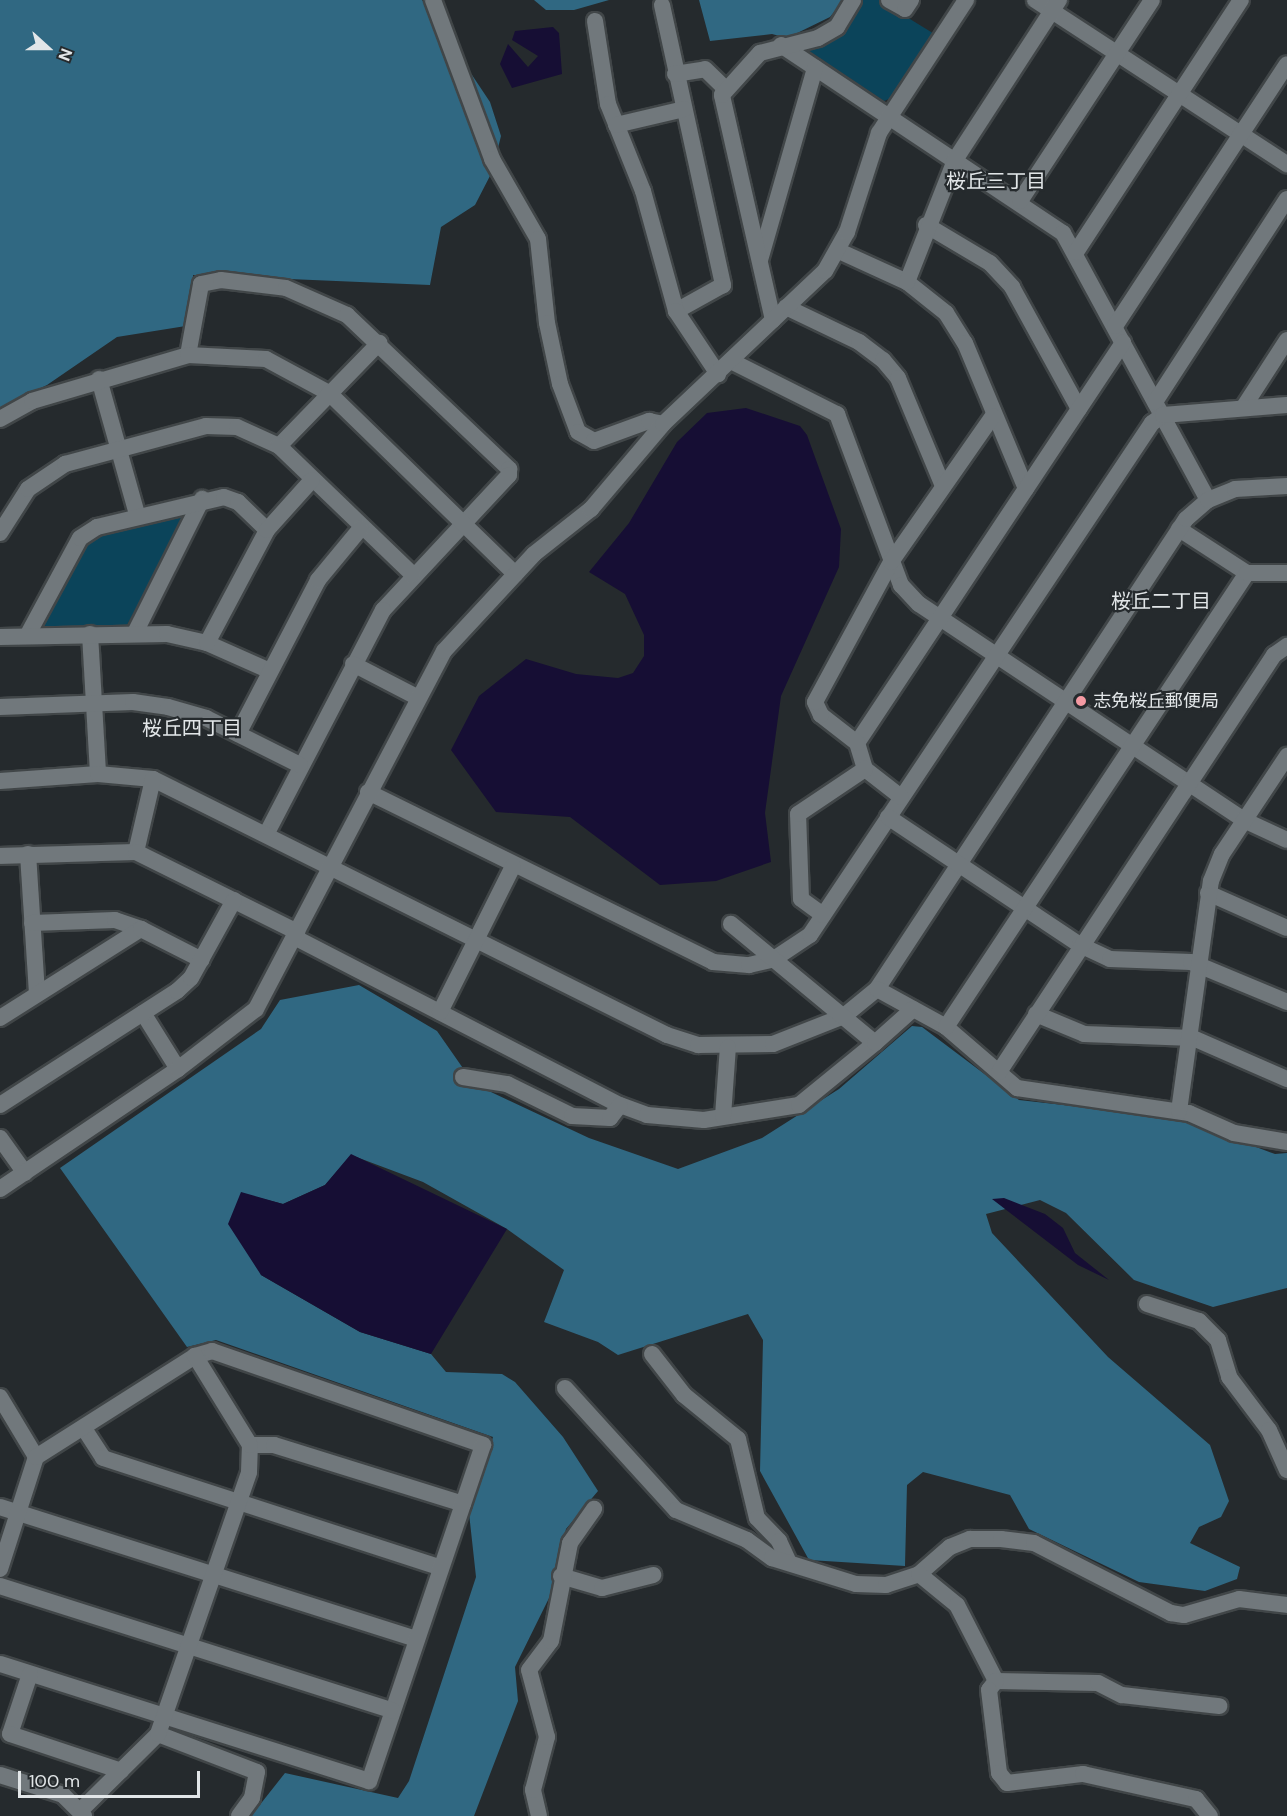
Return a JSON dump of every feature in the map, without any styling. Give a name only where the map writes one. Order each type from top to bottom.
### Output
[{"type":"street","points":[[433,0],[492,159],[538,239],[551,343],[578,432],[594,441],[649,420],[663,424]]},
{"type":"street","points":[[773,320],[722,95],[760,53],[782,45],[818,38],[837,27],[853,0]]},
{"type":"street","points":[[889,0],[905,9],[911,0]]},
{"type":"street","points":[[0,1189],[178,1069],[256,1009],[417,697],[460,631],[515,574],[591,509],[663,424],[786,308],[839,251],[870,152],[889,118],[966,0]]},
{"type":"street","points":[[1035,0],[1055,5],[1117,53],[1287,165]]},
{"type":"street","points":[[1020,201],[1152,0]]},
{"type":"street","points":[[1076,252],[1241,0]]},
{"type":"street","points":[[662,5],[675,74],[723,285],[676,311]]},
{"type":"street","points":[[907,282],[926,225],[955,160],[1055,5]]},
{"type":"street","points":[[595,21],[616,125],[643,191],[676,311],[718,374]]},
{"type":"street","points":[[782,45],[889,118],[1056,226],[1076,252],[1208,500]]},
{"type":"street","points":[[1115,326],[1287,64]]},
{"type":"street","points":[[759,262],[815,68]]},
{"type":"street","points":[[675,74],[705,69],[726,89]]},
{"type":"street","points":[[616,125],[684,109]]},
{"type":"street","points":[[368,792],[513,866],[713,962],[749,965],[774,959],[810,935],[1152,423],[1287,199]]},
{"type":"street","points":[[926,225],[990,263],[1012,287],[1079,409]]},
{"type":"street","points":[[839,251],[907,282],[946,313],[965,343],[993,416],[1026,489]]},
{"type":"street","points":[[188,355],[201,284],[221,280],[294,291],[347,315],[380,343],[508,469],[509,475],[412,574],[383,610],[300,765],[267,833]]},
{"type":"street","points":[[786,308],[859,342],[883,360],[898,378],[944,486]]},
{"type":"street","points":[[1243,408],[1287,340]]},
{"type":"street","points":[[857,743],[1124,342]]},
{"type":"street","points":[[279,446],[380,343]]},
{"type":"street","points":[[0,419],[32,400],[188,355],[266,359],[329,393],[515,574]]},
{"type":"street","points":[[731,361],[837,414],[901,585],[940,616],[1187,783],[1244,820],[1287,840]]},
{"type":"street","points":[[99,379],[137,514]]},
{"type":"street","points":[[1159,409],[1287,405]]},
{"type":"street","points":[[901,797],[865,769],[857,743],[821,715],[815,702],[891,562],[993,416]]},
{"type":"street","points":[[0,533],[16,505],[44,476],[65,464],[206,426],[237,427],[279,446],[412,574]]},
{"type":"street","points":[[207,643],[267,530],[312,480]]},
{"type":"street","points":[[0,781],[98,774],[153,779],[267,833],[475,941],[667,1035],[698,1045],[728,1047],[773,1044],[844,1016],[877,989],[1179,528],[1208,500],[1235,489],[1287,486]]},
{"type":"street","points":[[27,636],[80,538],[137,514],[202,499],[238,502],[267,530]]},
{"type":"street","points":[[136,631],[202,499]]},
{"type":"street","points":[[238,734],[318,580],[362,528]]},
{"type":"street","points":[[1179,528],[1247,573],[1287,573]]},
{"type":"street","points":[[946,1027],[1023,907],[1247,573]]},
{"type":"street","points":[[0,637],[136,631],[207,643],[270,671]]},
{"type":"street","points":[[90,634],[98,774]]},
{"type":"street","points":[[999,1072],[1187,783],[1274,655],[1287,646]]},
{"type":"street","points":[[353,664],[417,697]]},
{"type":"street","points":[[0,707],[94,702],[168,707],[238,734],[300,765]]},
{"type":"street","points":[[1179,1111],[1208,893],[1222,854],[1286,757]]},
{"type":"street","points":[[823,915],[801,899],[798,814],[865,769]]},
{"type":"street","points":[[136,852],[153,779]]},
{"type":"street","points":[[888,817],[1080,945],[1110,959],[1197,964],[1287,1002]]},
{"type":"street","points":[[0,856],[136,852],[234,900],[440,1012],[620,1105],[665,1117],[723,1116],[799,1105],[913,1009]]},
{"type":"street","points":[[28,854],[37,993]]},
{"type":"street","points":[[440,1012],[513,866]]},
{"type":"street","points":[[1208,893],[1287,928]]},
{"type":"street","points":[[0,1104],[177,991],[202,960],[234,900]]},
{"type":"street","points":[[32,923],[115,920],[141,929],[202,960]]},
{"type":"street","points":[[731,924],[875,1043]]},
{"type":"street","points":[[0,1018],[141,929]]},
{"type":"street","points":[[877,989],[946,1027],[999,1072],[1033,1094],[1179,1111],[1234,1132],[1287,1142]]},
{"type":"street","points":[[143,1013],[178,1069]]},
{"type":"street","points":[[1036,1014],[1084,1034],[1188,1037],[1287,1080]]},
{"type":"street","points":[[723,1116],[728,1047]]},
{"type":"street","points":[[463,1077],[507,1084],[572,1116],[610,1118],[620,1105]]},
{"type":"street","points":[[0,1138],[25,1173]]},
{"type":"street","points":[[1147,1304],[1199,1321],[1218,1340],[1229,1377],[1269,1430],[1287,1470]]},
{"type":"street","points":[[0,1569],[36,1457],[86,1430],[195,1356],[212,1351],[483,1445],[369,1781],[161,1726]]},
{"type":"street","points":[[652,1354],[684,1395],[738,1439],[757,1518],[779,1541],[789,1562]]},
{"type":"street","points":[[0,1776],[63,1795],[82,1813],[161,1726],[239,1503],[250,1445],[195,1356]]},
{"type":"street","points":[[565,1388],[676,1510],[747,1540],[772,1558],[856,1584],[886,1585],[919,1574],[950,1547],[970,1539],[1001,1539],[1034,1543],[1171,1612],[1184,1615],[1239,1599],[1287,1605]]},
{"type":"street","points":[[3,1407],[36,1457]]},
{"type":"street","points":[[86,1430],[103,1458],[441,1568]]},
{"type":"street","points":[[250,1445],[274,1445],[463,1504]]},
{"type":"street","points":[[0,1507],[417,1639]]},
{"type":"street","points":[[539,1816],[533,1790],[547,1737],[529,1670],[551,1641],[561,1575],[570,1543],[594,1509]]},
{"type":"street","points":[[919,1574],[957,1605],[996,1681]]},
{"type":"street","points":[[561,1575],[602,1588],[652,1575]]},
{"type":"street","points":[[0,1586],[393,1711]]},
{"type":"street","points":[[0,1664],[161,1726],[257,1772],[252,1798],[239,1816]]},
{"type":"street","points":[[30,1674],[10,1734],[121,1771]]},
{"type":"street","points":[[996,1681],[1098,1683],[1122,1695],[1219,1706]]},
{"type":"street","points":[[996,1681],[989,1690],[999,1773],[1007,1783],[1083,1774],[1196,1799],[1209,1816]]},
{"type":"shaded area","points":[[0,0],[422,0],[490,102],[501,136],[492,172],[475,205],[441,227],[430,285],[193,275],[192,325],[117,337],[47,385],[0,408]]},
{"type":"shaded area","points":[[534,0],[609,0],[574,10],[546,10]]},
{"type":"shaded area","points":[[699,0],[844,0],[830,17],[787,38],[772,34],[710,41]]},
{"type":"shaded area","points":[[861,0],[879,0],[936,35],[894,97],[884,101],[809,51],[843,30]]},
{"type":"shaded area","points":[[553,27],[559,33],[562,74],[512,88],[500,64],[508,44],[528,67],[538,56],[512,40],[515,31]]},
{"type":"shaded area","points":[[746,408],[800,426],[807,435],[841,529],[839,567],[781,696],[765,813],[771,862],[716,881],[660,885],[570,817],[496,812],[451,750],[479,696],[526,659],[576,674],[618,678],[633,673],[644,656],[644,635],[625,594],[589,572],[629,523],[677,442],[707,413]]},
{"type":"shaded area","points":[[181,511],[187,515],[127,625],[47,630],[40,625],[87,539]]},
{"type":"shaded area","points":[[359,985],[437,1031],[474,1084],[589,1138],[678,1169],[762,1138],[839,1089],[912,1026],[922,1027],[1019,1100],[1179,1118],[1275,1154],[1287,1153],[1287,1288],[1213,1307],[1134,1280],[1066,1213],[1040,1200],[986,1214],[992,1233],[1108,1357],[1210,1445],[1229,1501],[1221,1517],[1199,1527],[1190,1543],[1240,1567],[1237,1579],[1205,1591],[1139,1582],[1029,1529],[1010,1495],[923,1472],[907,1485],[905,1566],[809,1560],[760,1471],[763,1340],[748,1314],[618,1355],[598,1342],[544,1322],[564,1270],[507,1229],[423,1182],[351,1155],[325,1185],[283,1204],[241,1193],[261,1275],[360,1332],[431,1354],[446,1372],[502,1374],[515,1382],[563,1437],[598,1491],[566,1529],[553,1590],[515,1667],[518,1701],[474,1816],[251,1816],[285,1773],[398,1798],[409,1781],[476,1577],[469,1513],[493,1437],[216,1340],[187,1347],[60,1168],[261,1029],[280,1000]]},
{"type":"shaded area","points":[[351,1154],[507,1229],[431,1354],[360,1332],[261,1275],[228,1224],[241,1192],[283,1204],[325,1185]]},
{"type":"shaded area","points":[[1004,1198],[1045,1214],[1063,1228],[1075,1253],[1109,1280],[1078,1265],[992,1199]]},
{"type":"place","name":"志免桜丘郵便局","points":[[1081,701]]},
{"type":"district","name":"桜丘三丁目","points":[[996,181]]},
{"type":"district","name":"桜丘二丁目","points":[[1161,601]]},
{"type":"district","name":"桜丘四丁目","points":[[192,728]]}]
